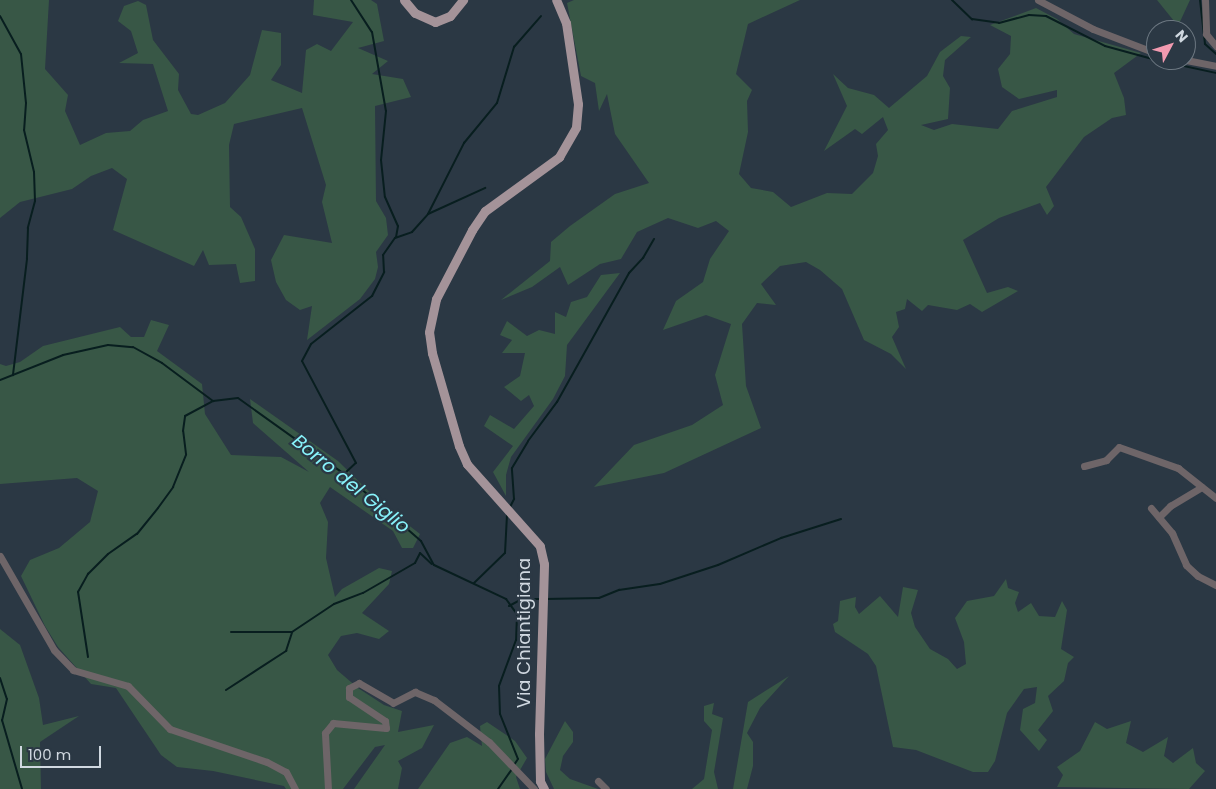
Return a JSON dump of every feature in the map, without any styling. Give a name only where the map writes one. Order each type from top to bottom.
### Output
[{"type":"main road","points":[[404,0],[424,19],[435,22],[450,16],[463,0]]},
{"type":"main road","name":"Via Chiantigiana","points":[[544,789],[540,781],[544,564],[540,546],[516,516],[477,477],[459,446],[432,353],[431,314],[472,230],[486,211],[553,163],[568,144],[576,127],[578,104],[566,23],[556,0]]},
{"type":"street","points":[[1038,0],[1093,29],[1146,49]]},
{"type":"street","points":[[1205,0],[1206,34],[1216,46]]},
{"type":"street","points":[[1196,62],[1216,66]]},
{"type":"street","points":[[1084,466],[1106,460],[1119,448],[1178,468],[1216,498]]},
{"type":"street","points":[[1159,517],[1170,506],[1202,487]]},
{"type":"street","points":[[1151,508],[1172,533],[1186,565],[1198,576],[1216,585]]},
{"type":"street","points":[[0,556],[54,650],[73,670],[128,686],[170,729],[267,762],[286,772],[295,789]]},
{"type":"street","points":[[328,789],[325,732],[333,723],[386,728],[385,721],[349,697],[349,688],[359,683],[393,703],[415,692],[434,700],[489,742],[534,789]]},
{"type":"street","points":[[598,781],[606,789]]},
{"type":"green space","points":[[0,0],[49,0],[45,69],[68,95],[65,111],[80,145],[106,133],[130,131],[143,120],[168,111],[153,64],[119,63],[138,53],[131,31],[118,21],[124,6],[138,1],[146,5],[153,40],[179,74],[178,90],[191,114],[198,115],[225,103],[250,75],[262,30],[281,33],[281,65],[271,80],[302,93],[306,50],[317,44],[331,51],[353,22],[313,15],[314,0],[371,0],[377,4],[384,41],[358,48],[388,61],[372,74],[403,79],[411,97],[375,106],[376,201],[386,218],[388,235],[376,252],[378,267],[375,279],[360,299],[307,340],[312,306],[300,310],[286,300],[276,282],[271,260],[284,235],[332,243],[322,202],[326,185],[302,108],[234,124],[229,145],[230,207],[241,217],[255,249],[255,281],[240,283],[236,264],[209,265],[203,250],[194,266],[113,230],[127,179],[112,168],[91,176],[72,189],[20,202],[0,218]]},
{"type":"green space","points":[[574,0],[800,0],[748,24],[736,74],[752,90],[747,101],[748,132],[739,174],[751,188],[773,192],[791,207],[827,193],[852,194],[873,173],[878,156],[876,144],[888,130],[883,117],[862,134],[855,129],[824,151],[847,106],[833,74],[848,88],[874,95],[889,108],[927,76],[940,52],[961,36],[971,37],[945,60],[943,76],[950,88],[948,119],[921,125],[934,130],[952,124],[998,129],[1012,111],[1057,97],[1057,90],[1019,99],[1002,87],[998,69],[1010,54],[1011,36],[990,25],[1036,8],[1057,19],[1074,34],[1141,53],[1114,73],[1124,98],[1126,115],[1112,118],[1084,137],[1046,187],[1054,206],[1047,215],[1040,203],[999,218],[963,240],[987,293],[1008,287],[1018,291],[982,312],[970,304],[957,310],[928,305],[922,311],[907,299],[905,309],[896,312],[899,327],[892,337],[906,369],[891,354],[864,340],[842,289],[820,270],[806,262],[780,266],[761,284],[776,305],[757,303],[742,324],[746,386],[761,428],[664,473],[594,487],[634,445],[692,425],[723,405],[715,375],[731,324],[706,315],[663,330],[676,301],[703,282],[710,259],[729,231],[716,221],[698,228],[668,218],[637,232],[621,259],[600,264],[568,285],[560,267],[532,287],[501,300],[550,261],[551,242],[570,226],[615,194],[649,183],[615,134],[607,94],[599,111],[595,83],[581,76],[567,3]]},
{"type":"green space","points":[[1157,0],[1190,0],[1181,20],[1173,20]]},
{"type":"green space","points":[[620,273],[567,345],[565,376],[553,399],[511,457],[506,475],[506,496],[493,472],[513,446],[484,426],[490,415],[514,429],[534,406],[529,395],[521,401],[504,387],[520,376],[525,353],[502,353],[512,340],[500,335],[507,321],[527,336],[539,330],[555,334],[555,312],[566,317],[571,302],[587,297],[601,275]]},
{"type":"green space","points":[[151,320],[169,325],[157,351],[202,384],[205,414],[231,455],[281,457],[309,472],[253,423],[250,399],[338,461],[384,506],[420,534],[413,548],[402,548],[393,531],[330,487],[320,503],[328,522],[326,558],[335,597],[342,589],[379,568],[392,571],[389,584],[362,613],[389,631],[379,639],[357,633],[341,636],[328,655],[337,670],[358,688],[384,705],[402,711],[398,732],[434,725],[422,748],[398,761],[402,768],[398,789],[354,789],[385,745],[375,747],[343,789],[286,789],[284,786],[213,771],[177,767],[161,755],[116,688],[91,684],[58,647],[45,626],[21,576],[30,560],[59,548],[90,522],[98,491],[77,478],[0,484],[0,364],[6,366],[20,362],[43,346],[120,327],[131,337],[144,337]]},
{"type":"green space","points":[[1006,579],[1008,588],[1019,592],[1015,603],[1018,612],[1031,603],[1039,616],[1055,617],[1062,601],[1067,610],[1061,649],[1074,657],[1068,663],[1064,681],[1048,696],[1053,711],[1038,730],[1047,740],[1039,751],[1020,730],[1023,709],[1035,703],[1037,687],[1024,689],[1007,713],[995,761],[988,772],[973,772],[916,750],[893,747],[876,666],[868,654],[835,632],[833,624],[838,621],[840,601],[856,597],[855,607],[859,614],[880,596],[898,617],[903,587],[918,590],[911,613],[915,627],[930,649],[948,659],[957,669],[966,664],[964,642],[955,618],[967,601],[994,596]]},
{"type":"green space","points":[[0,629],[20,645],[39,698],[43,725],[79,716],[40,742],[41,789],[0,789]]},
{"type":"green space","points":[[789,676],[760,708],[747,733],[753,742],[753,766],[747,789],[733,789],[748,702]]},
{"type":"green space","points":[[714,703],[712,714],[723,718],[714,772],[718,789],[692,789],[704,779],[712,730],[704,721],[704,706]]},
{"type":"green space","points":[[565,721],[573,732],[573,742],[563,756],[560,770],[570,779],[598,789],[554,789],[546,772],[545,759]]},
{"type":"green space","points":[[1131,721],[1126,743],[1143,752],[1168,737],[1164,756],[1173,763],[1193,748],[1196,763],[1205,771],[1189,789],[1057,787],[1063,775],[1057,767],[1080,751],[1095,722],[1107,729]]},
{"type":"green space","points":[[487,722],[515,741],[527,758],[516,777],[520,789],[418,789],[450,743],[467,737],[482,746],[480,726]]},
{"type":"waterway","points":[[351,0],[372,32],[386,111],[381,160],[385,197],[398,226],[396,237]]},
{"type":"waterway","points":[[952,0],[972,19],[999,23],[1029,15],[1046,16],[1105,46],[1146,57]]},
{"type":"waterway","points":[[1200,0],[1205,44],[1216,54]]},
{"type":"waterway","points":[[0,16],[21,54],[26,103],[24,130],[34,172],[35,201],[28,228],[27,259],[13,375]]},
{"type":"waterway","points":[[344,474],[356,463],[302,361],[311,344],[372,296],[384,272],[383,255],[395,238],[412,232],[428,214],[464,143],[497,103],[514,47],[541,16]]},
{"type":"waterway","points":[[1196,69],[1216,73]]},
{"type":"waterway","points":[[428,214],[485,188]]},
{"type":"waterway","points":[[510,507],[514,499],[512,468],[528,441],[557,402],[629,273],[643,258],[654,239]]},
{"type":"waterway","name":"Borro del Giglio","points":[[0,380],[63,355],[108,345],[133,347],[162,363],[213,401],[238,398],[344,474],[421,541],[434,565],[506,599],[517,614],[516,640],[499,686],[500,714],[518,759],[514,765]]},
{"type":"waterway","points":[[88,657],[78,592],[88,574],[108,554],[137,534],[173,487],[186,454],[183,431],[185,416],[213,401]]},
{"type":"waterway","points":[[474,583],[505,553],[507,514]]},
{"type":"waterway","points":[[545,599],[599,598],[619,590],[660,584],[718,565],[781,538],[841,519]]},
{"type":"waterway","points":[[231,632],[292,632],[334,604],[363,593],[415,563],[420,553],[432,564]]},
{"type":"waterway","points":[[509,606],[522,599],[540,599]]},
{"type":"waterway","points":[[226,690],[286,651],[292,632]]},
{"type":"waterway","points":[[0,678],[7,699],[2,720],[22,789]]},
{"type":"waterway","name":"Borro del Giglio","points":[[498,789],[512,769]]}]
